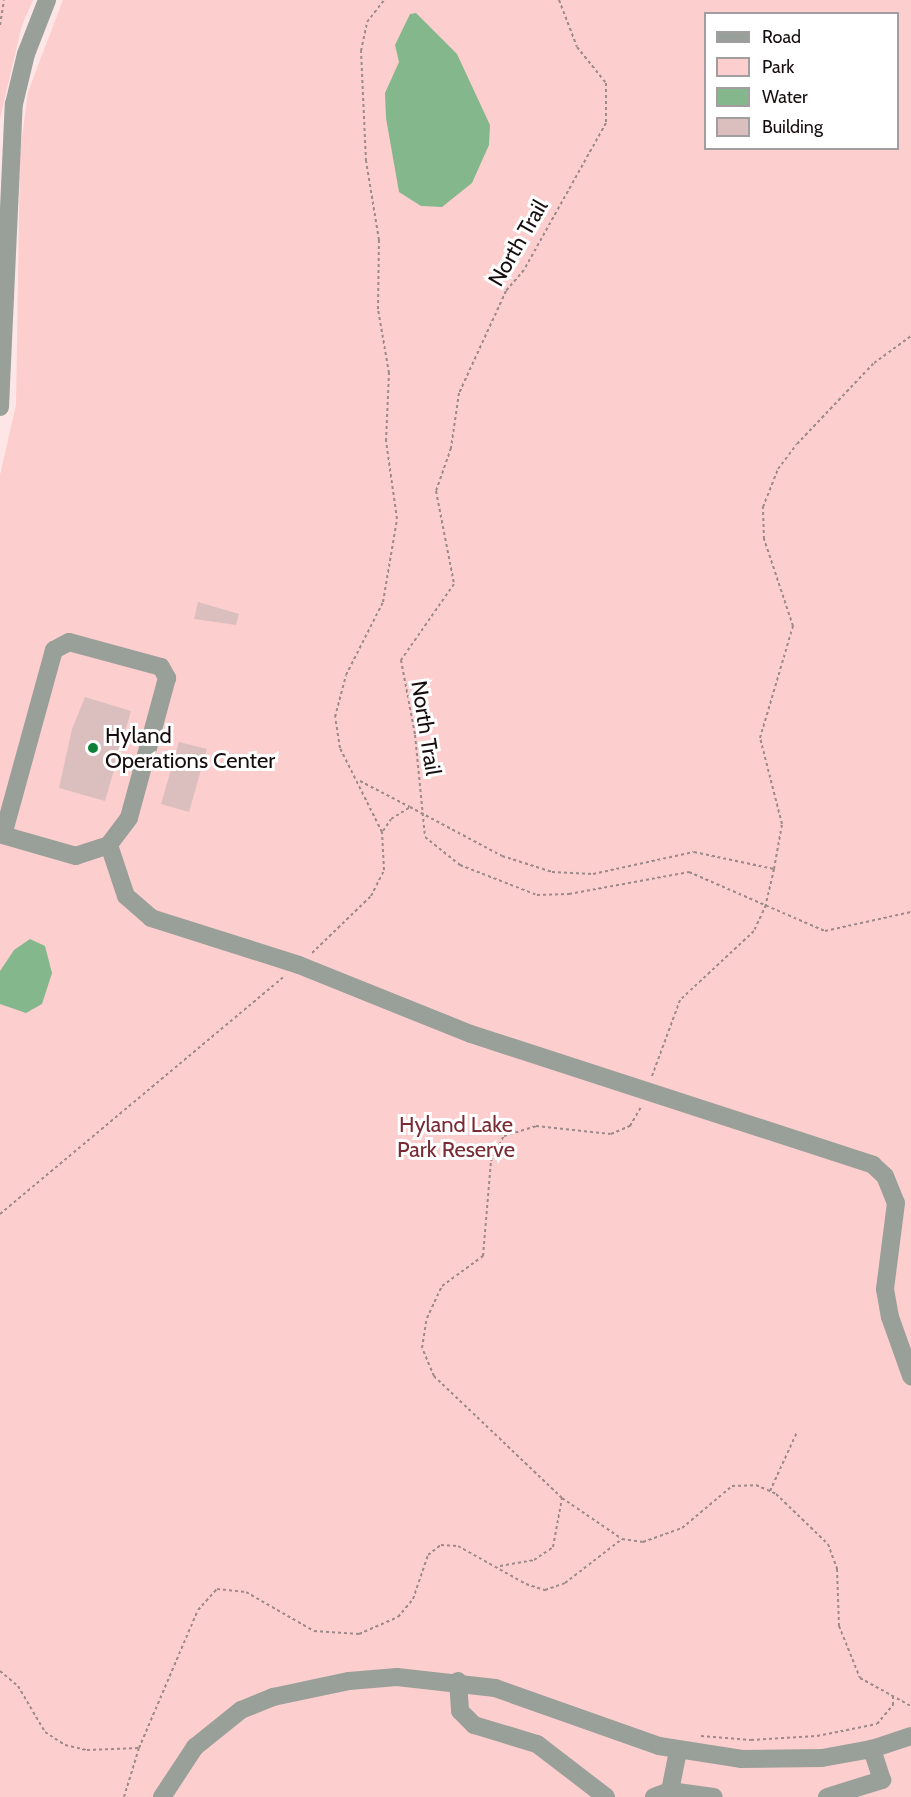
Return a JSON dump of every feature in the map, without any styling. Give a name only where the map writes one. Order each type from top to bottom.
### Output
[{"type":"street","points":[[0,407],[14,104],[26,54],[47,0]]},
{"type":"street","points":[[69,642],[161,667],[166,678],[129,818],[109,845],[91,854],[63,855],[2,836],[54,650],[69,642]]},
{"type":"street","points":[[109,845],[126,896],[141,912],[299,965],[471,1034],[861,1158],[885,1176],[896,1203],[885,1289],[890,1317],[911,1376]]},
{"type":"street","points":[[162,1797],[195,1747],[218,1726],[273,1697],[349,1681],[397,1677],[458,1682],[527,1697],[678,1751],[699,1754],[784,1761],[872,1749],[911,1736]]},
{"type":"street","points":[[458,1682],[460,1711],[474,1725],[537,1744],[606,1797]]},
{"type":"street","points":[[827,1797],[882,1780],[872,1749]]},
{"type":"street","points":[[678,1751],[662,1794],[714,1797]]},
{"type":"path","points":[[0,25],[4,0]]},
{"type":"path","points":[[0,1214],[299,965],[377,888],[384,870],[382,832],[360,781],[337,740],[336,705],[346,675],[383,602],[397,519],[386,441],[389,374],[378,309],[379,240],[366,161],[361,51],[368,22],[384,0]]},
{"type":"path","name":"North Trail","points":[[559,0],[577,47],[606,83],[606,123],[524,270],[506,291],[459,393],[451,448],[436,491],[454,584],[401,660],[415,735],[420,813],[425,837],[460,865],[537,895],[569,894],[689,872],[825,931],[911,912]]},
{"type":"path","points":[[911,336],[888,350],[796,444],[778,469],[763,507],[764,539],[793,626],[760,738],[782,824],[766,905],[740,948],[680,1000],[634,1121],[618,1132],[525,1127],[498,1142],[489,1174],[483,1256],[442,1286],[423,1334],[423,1358],[434,1377],[562,1498],[622,1539],[653,1541],[673,1534],[732,1486],[756,1485],[770,1491],[795,1509],[828,1544],[837,1569],[839,1626],[860,1678],[911,1706]]},
{"type":"path","points":[[360,781],[502,856],[552,872],[615,870],[694,852],[774,869]]},
{"type":"path","points":[[382,832],[391,819],[410,807]]},
{"type":"path","points":[[770,1491],[797,1432]]},
{"type":"path","points":[[500,1566],[534,1560],[553,1547],[562,1498]]},
{"type":"path","points":[[124,1797],[139,1748],[198,1610],[217,1589],[246,1592],[314,1631],[351,1634],[373,1631],[398,1617],[413,1599],[428,1555],[441,1545],[458,1546],[500,1566],[536,1589],[555,1588],[622,1539]]},
{"type":"path","points":[[0,1671],[18,1686],[45,1732],[59,1743],[87,1750],[139,1748]]},
{"type":"path","points":[[699,1754],[702,1734],[762,1739],[816,1736],[877,1724],[893,1705],[893,1697]]},
{"type":"green space","points":[[0,0],[33,0],[22,25],[0,119]]},
{"type":"green space","name":"Hyland Lake Park Reserve","points":[[63,0],[911,0],[911,1797],[0,1797],[0,475],[16,405],[20,152],[28,92]]},
{"type":"water","points":[[416,13],[457,54],[490,125],[489,145],[472,183],[442,207],[421,206],[399,192],[386,118],[385,93],[399,62],[395,45],[410,14]]},
{"type":"water","points":[[30,939],[45,946],[52,973],[42,1004],[26,1013],[0,1004],[0,971],[14,950]]},
{"type":"building","points":[[198,602],[239,614],[236,625],[194,619]]},
{"type":"building","name":"Hyland Operations Center","points":[[85,697],[131,711],[105,801],[59,788],[72,729]]},
{"type":"building","points":[[179,742],[207,749],[189,812],[161,804]]},
{"type":"place","name":"Hyland Operations Center","points":[[93,748]]}]
